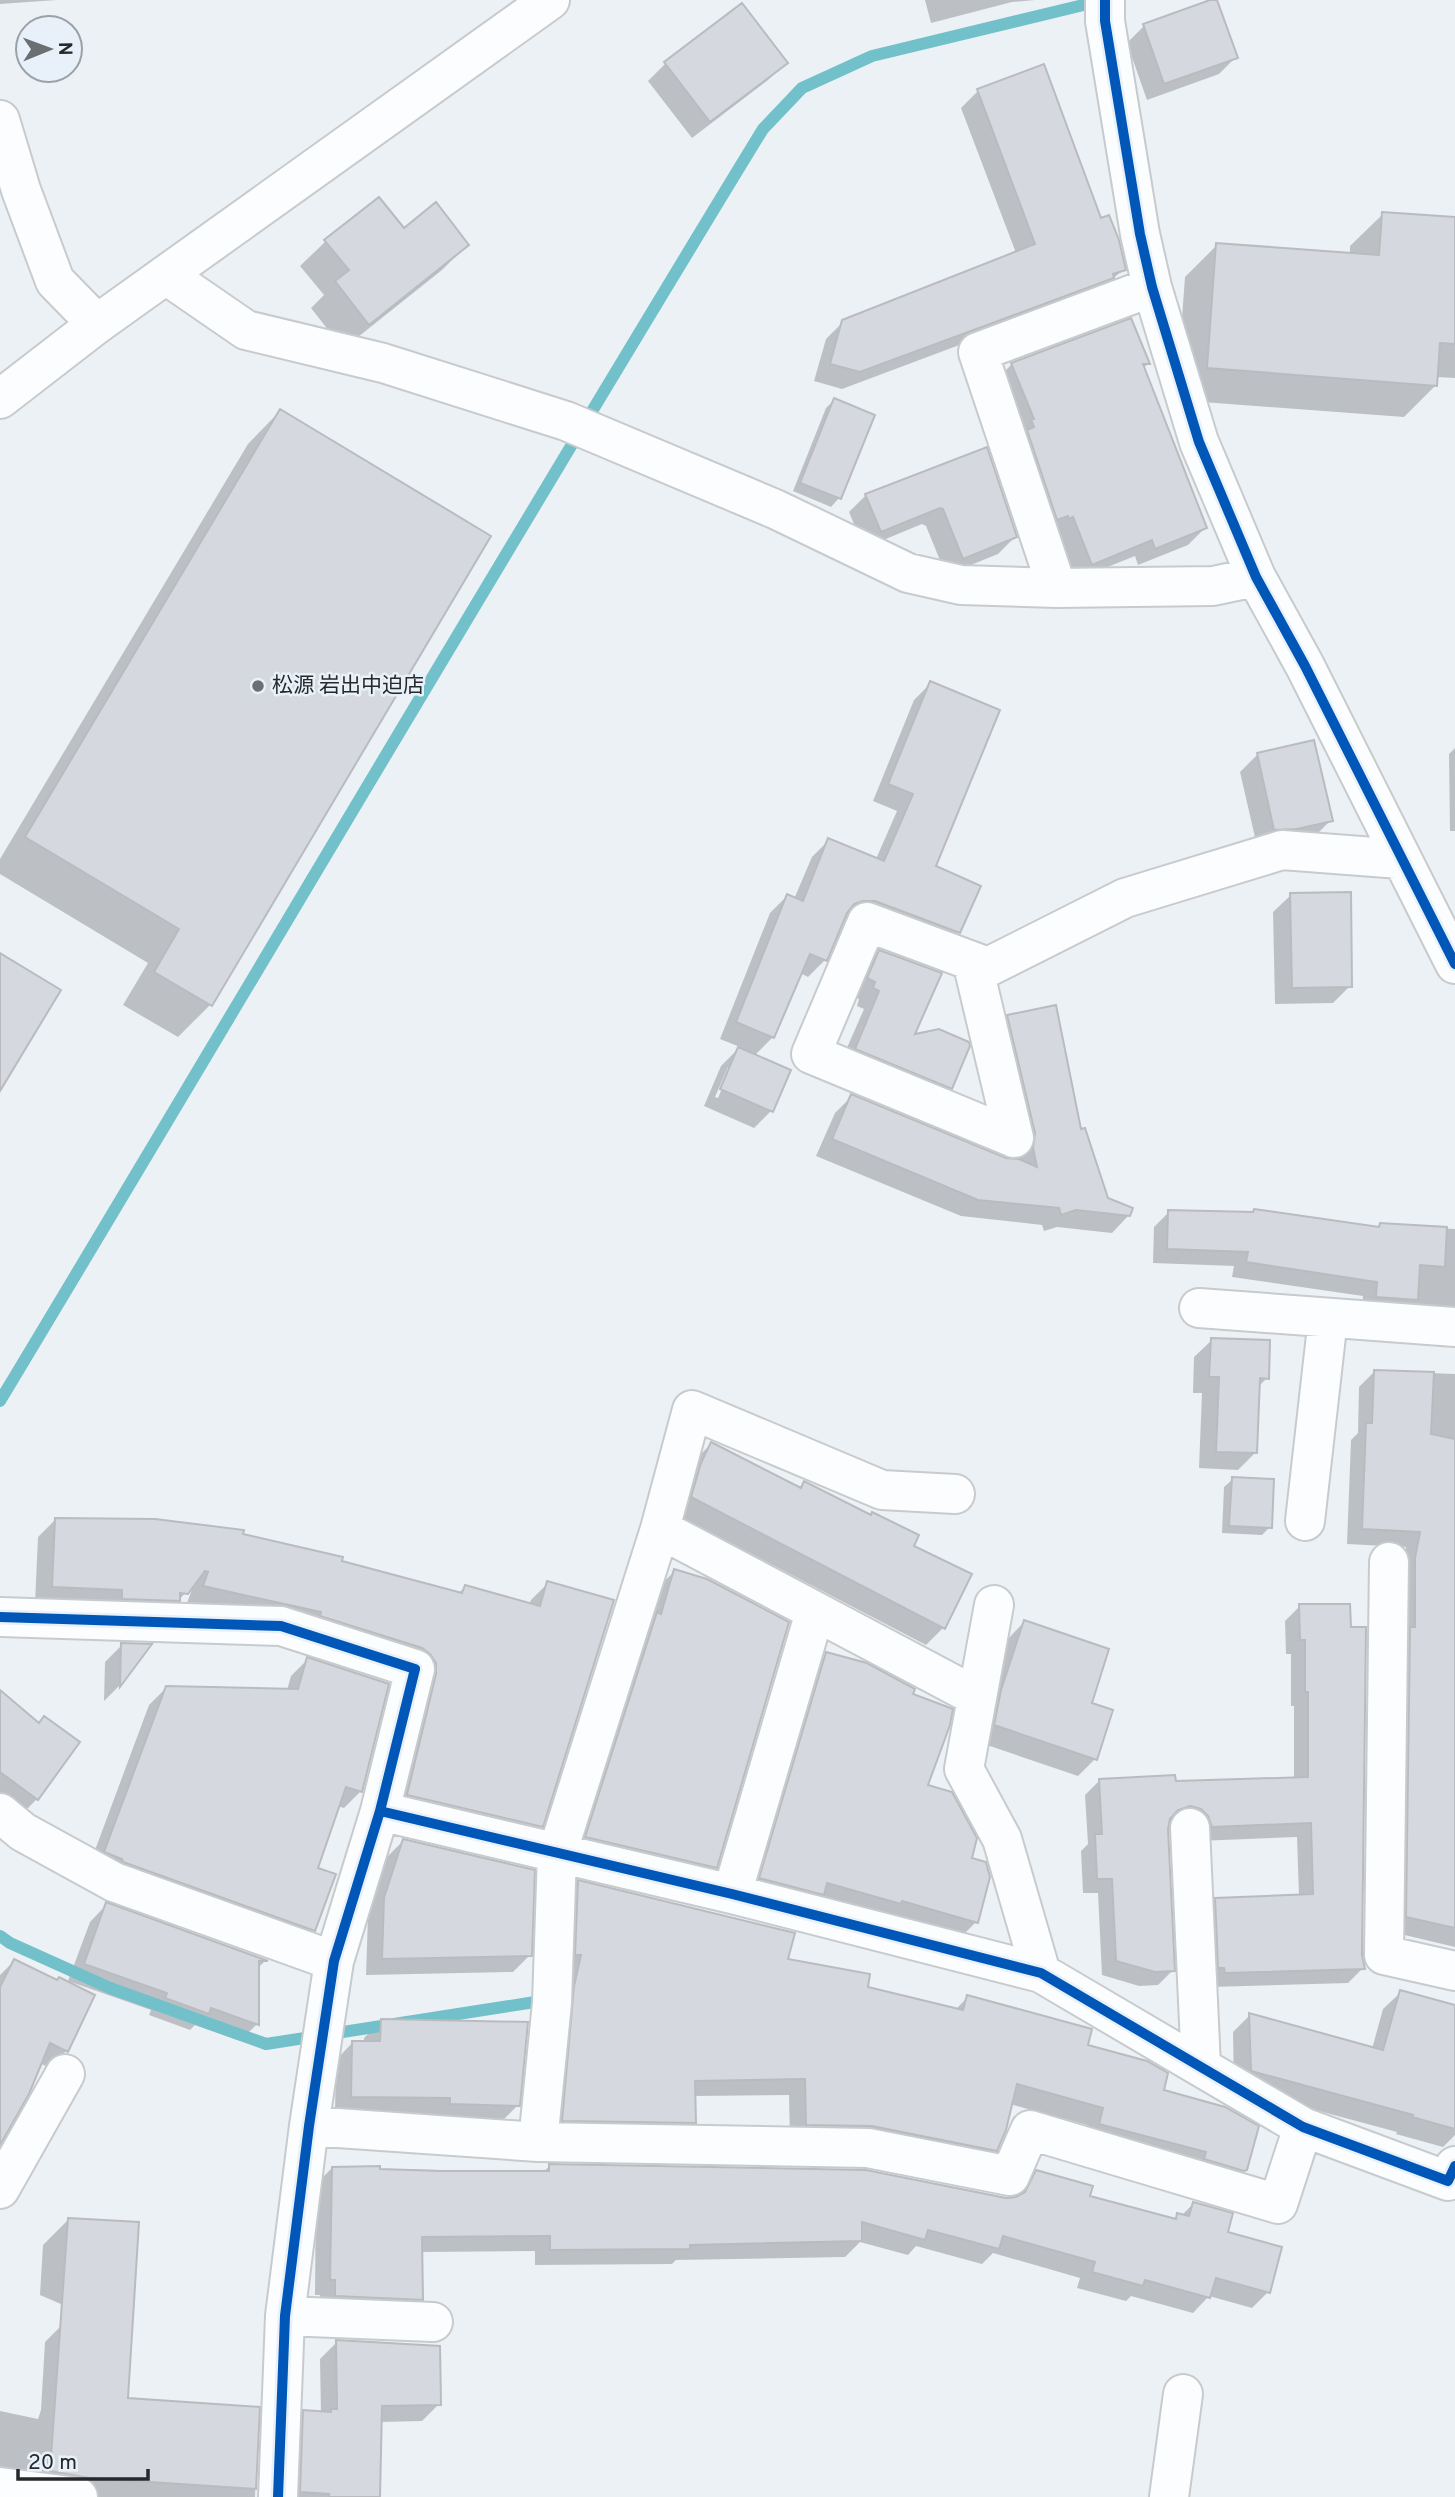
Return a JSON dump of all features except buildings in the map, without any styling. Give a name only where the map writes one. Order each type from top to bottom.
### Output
[{"type":"street","points":[[0,398],[97,324],[550,0]]},
{"type":"street","points":[[1105,10],[1140,234],[1152,287],[1199,442],[1256,577],[1305,666],[1455,964]]},
{"type":"street","points":[[0,120],[21,190],[55,281],[97,324]]},
{"type":"street","points":[[166,275],[246,330],[383,363],[566,421],[775,509],[908,573],[961,585],[1057,588],[1213,586],[1256,577]]},
{"type":"street","points":[[1057,588],[978,352],[1152,287]]},
{"type":"street","points":[[972,961],[1014,1138],[811,1054],[867,922],[972,961],[988,967],[1125,898],[1282,850],[1400,859]]},
{"type":"street","points":[[1199,1308],[1455,1327]]},
{"type":"street","points":[[1305,1521],[1328,1318]]},
{"type":"street","points":[[538,2142],[552,2003],[557,1854],[660,1529],[692,1410],[882,1490],[955,1494]]},
{"type":"street","points":[[660,1529],[977,1697]]},
{"type":"street","points":[[1389,1562],[1384,1955],[1455,1971]]},
{"type":"street","points":[[994,1605],[964,1769],[1002,1839],[1041,1973]]},
{"type":"street","points":[[732,1894],[815,1612]]},
{"type":"street","points":[[0,1617],[281,1626],[415,1669],[380,1811],[334,1961],[309,2126],[285,2316],[278,2497]]},
{"type":"street","points":[[380,1811],[732,1894],[1041,1973],[1303,2127],[1448,2180],[1455,2166]]},
{"type":"street","points":[[0,1813],[23,1832],[114,1882],[334,1961]]},
{"type":"street","points":[[1190,1828],[1200,2066]]},
{"type":"street","points":[[0,2189],[65,2074]]},
{"type":"street","points":[[309,2126],[538,2142],[869,2148],[1010,2176],[1030,2130],[1278,2204],[1303,2127]]},
{"type":"street","points":[[285,2316],[433,2322]]},
{"type":"street","points":[[1169,2497],[1183,2394]]},
{"type":"street","points":[[0,2487],[78,2497]]},
{"type":"waterway","points":[[0,1401],[475,605],[763,129],[802,88],[872,56],[1100,1]]},
{"type":"waterway","points":[[0,1936],[110,1988],[266,2044],[535,2002]]},
{"type":"cycle path","points":[[1105,0],[1105,21],[1140,234],[1152,287],[1199,442],[1256,577],[1305,666],[1455,964]]},
{"type":"cycle path","points":[[0,1617],[281,1626],[415,1669],[380,1811],[334,1961],[309,2126],[285,2316],[278,2497]]},
{"type":"cycle path","points":[[380,1811],[732,1894],[1041,1973],[1303,2127],[1448,2181],[1455,2166]]},
{"type":"place","name":"松源 岩出中迫店","points":[[258,686]]}]
